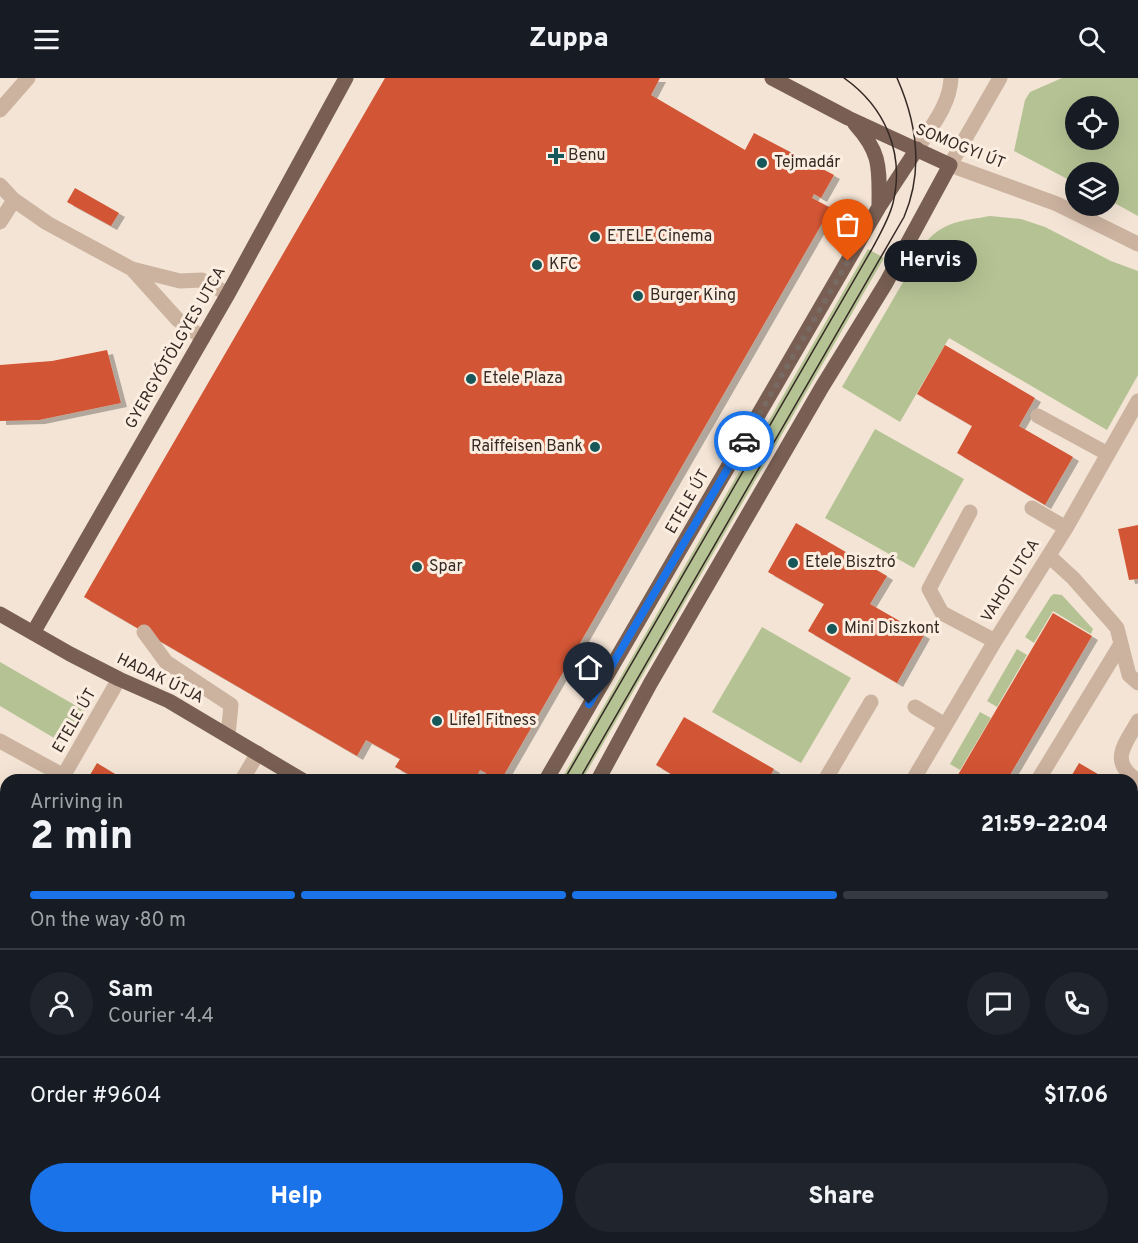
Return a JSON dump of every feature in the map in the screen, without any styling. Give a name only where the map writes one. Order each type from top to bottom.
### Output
[{"type":"main road","name":"GYERGYÓTÖLGYES UTCA","points":[[33,633],[228,294],[346,78]]},
{"type":"main road","name":"SOMOGYI ÚT","points":[[772,78],[848,118],[950,165]]},
{"type":"main road","points":[[848,118],[870,140],[879,164],[879,207]]},
{"type":"main road","name":"ETELE ÚT","points":[[549,774],[879,207],[917,149]]},
{"type":"main road","points":[[601,774],[650,684],[816,397],[886,283],[950,165]]},
{"type":"main road","name":"HADAK ÚTJA","points":[[0,614],[119,679],[169,700],[292,774]]},
{"type":"street","points":[[0,110],[28,78]]},
{"type":"street","points":[[917,149],[938,118],[948,98],[951,78]]},
{"type":"street","points":[[950,165],[1000,78]]},
{"type":"street","name":"SOMOGYI ÚT","points":[[950,165],[1057,204],[1138,244]]},
{"type":"street","points":[[0,185],[14,200],[47,223],[132,269],[180,281],[201,280],[228,294]]},
{"type":"street","points":[[0,222],[14,200]]},
{"type":"street","points":[[132,269],[178,320],[202,338]]},
{"type":"street","name":"VAHOT UTCA","points":[[916,774],[995,641],[1066,528],[1138,401]]},
{"type":"street","points":[[1038,416],[1108,454]]},
{"type":"street","points":[[1032,508],[1066,528]]},
{"type":"street","points":[[970,512],[929,589],[942,613],[995,641]]},
{"type":"street","points":[[1049,556],[1073,578],[1117,628],[1129,675],[1138,683]]},
{"type":"street","points":[[144,632],[166,662],[231,705],[228,735]]},
{"type":"street","points":[[1042,774],[1121,644]]},
{"type":"street","name":"ETELE ÚT","points":[[65,774],[119,679]]},
{"type":"street","points":[[829,774],[872,702]]},
{"type":"street","points":[[915,707],[945,725]]},
{"type":"street","points":[[1130,774],[1125,770],[1120,758],[1138,721]]},
{"type":"street","points":[[0,741],[56,774]]},
{"type":"street","points":[[246,774],[258,753]]},
{"type":"green space","points":[[1062,78],[1138,78],[1138,216],[1119,206],[1119,162],[1065,162],[1065,178],[1014,151],[1025,100],[1030,92]]},
{"type":"green space","points":[[990,216],[1021,219],[1045,227],[1111,261],[1138,271],[1138,375],[1107,430],[949,338],[900,422],[842,387],[927,241],[948,225]]},
{"type":"green space","points":[[868,249],[884,258],[585,774],[564,774]]},
{"type":"green space","points":[[875,429],[964,479],[914,568],[825,518]]},
{"type":"green space","points":[[1054,594],[1062,595],[1093,629],[1091,634],[1053,611],[1034,643],[1025,637]]},
{"type":"green space","points":[[762,627],[851,678],[801,763],[712,712]]},
{"type":"green space","points":[[1017,649],[1027,655],[997,707],[987,701]]},
{"type":"green space","points":[[0,662],[85,711],[66,745],[0,706]]},
{"type":"green space","points":[[980,712],[991,718],[960,770],[950,764]]},
{"type":"building","name":"Etele Plaza","points":[[385,78],[660,78],[651,95],[745,150],[754,133],[834,175],[821,198],[814,194],[812,198],[831,208],[504,774],[486,774],[480,770],[478,774],[408,774],[395,767],[400,759],[366,740],[357,756],[84,597]]},
{"type":"building","points":[[75,188],[119,213],[111,226],[67,202]]},
{"type":"building","points":[[945,345],[1035,398],[1019,426],[1073,457],[1045,505],[957,453],[972,426],[917,394]]},
{"type":"building","points":[[107,350],[121,403],[39,420],[0,421],[0,365],[52,361]]},
{"type":"building","points":[[796,523],[887,576],[870,604],[924,635],[897,683],[808,631],[824,604],[768,572]]},
{"type":"building","points":[[1138,525],[1138,579],[1129,580],[1118,529]]},
{"type":"building","points":[[1053,613],[1092,636],[1011,774],[959,774]]},
{"type":"building","points":[[684,717],[774,769],[771,774],[671,774],[656,765]]},
{"type":"building","points":[[97,763],[115,774],[91,774]]},
{"type":"building","points":[[1079,763],[1098,774],[1073,774]]},
{"type":"tram line","points":[[567,774],[872,249],[889,215],[896,184],[894,149],[881,117],[871,103],[844,78]]},
{"type":"tram line","points":[[582,774],[904,217],[914,182],[916,164],[913,129],[897,78]]},
{"type":"way so far","points":[[744,441],[848,261]]},
{"type":"place","name":"Benu","points":[[556,156]]},
{"type":"place","name":"Tejmadár","points":[[762,163]]},
{"type":"place","name":"ETELE Cinema","points":[[595,237]]},
{"type":"place","name":"Hervis","points":[[848,261]]},
{"type":"place","name":"KFC","points":[[537,265]]},
{"type":"place","name":"Burger King","points":[[638,296]]},
{"type":"place","name":"Etele Plaza","points":[[471,379]]},
{"type":"place","name":"Raiffeisen Bank","points":[[595,447]]},
{"type":"place","name":"Etele Bisztró","points":[[793,563]]},
{"type":"place","name":"Spar","points":[[417,567]]},
{"type":"place","name":"Mini Diszkont","points":[[832,629]]},
{"type":"place","name":"Life1 Fitness","points":[[437,721]]},
{"type":"route","points":[[589,704],[744,441]]}]
